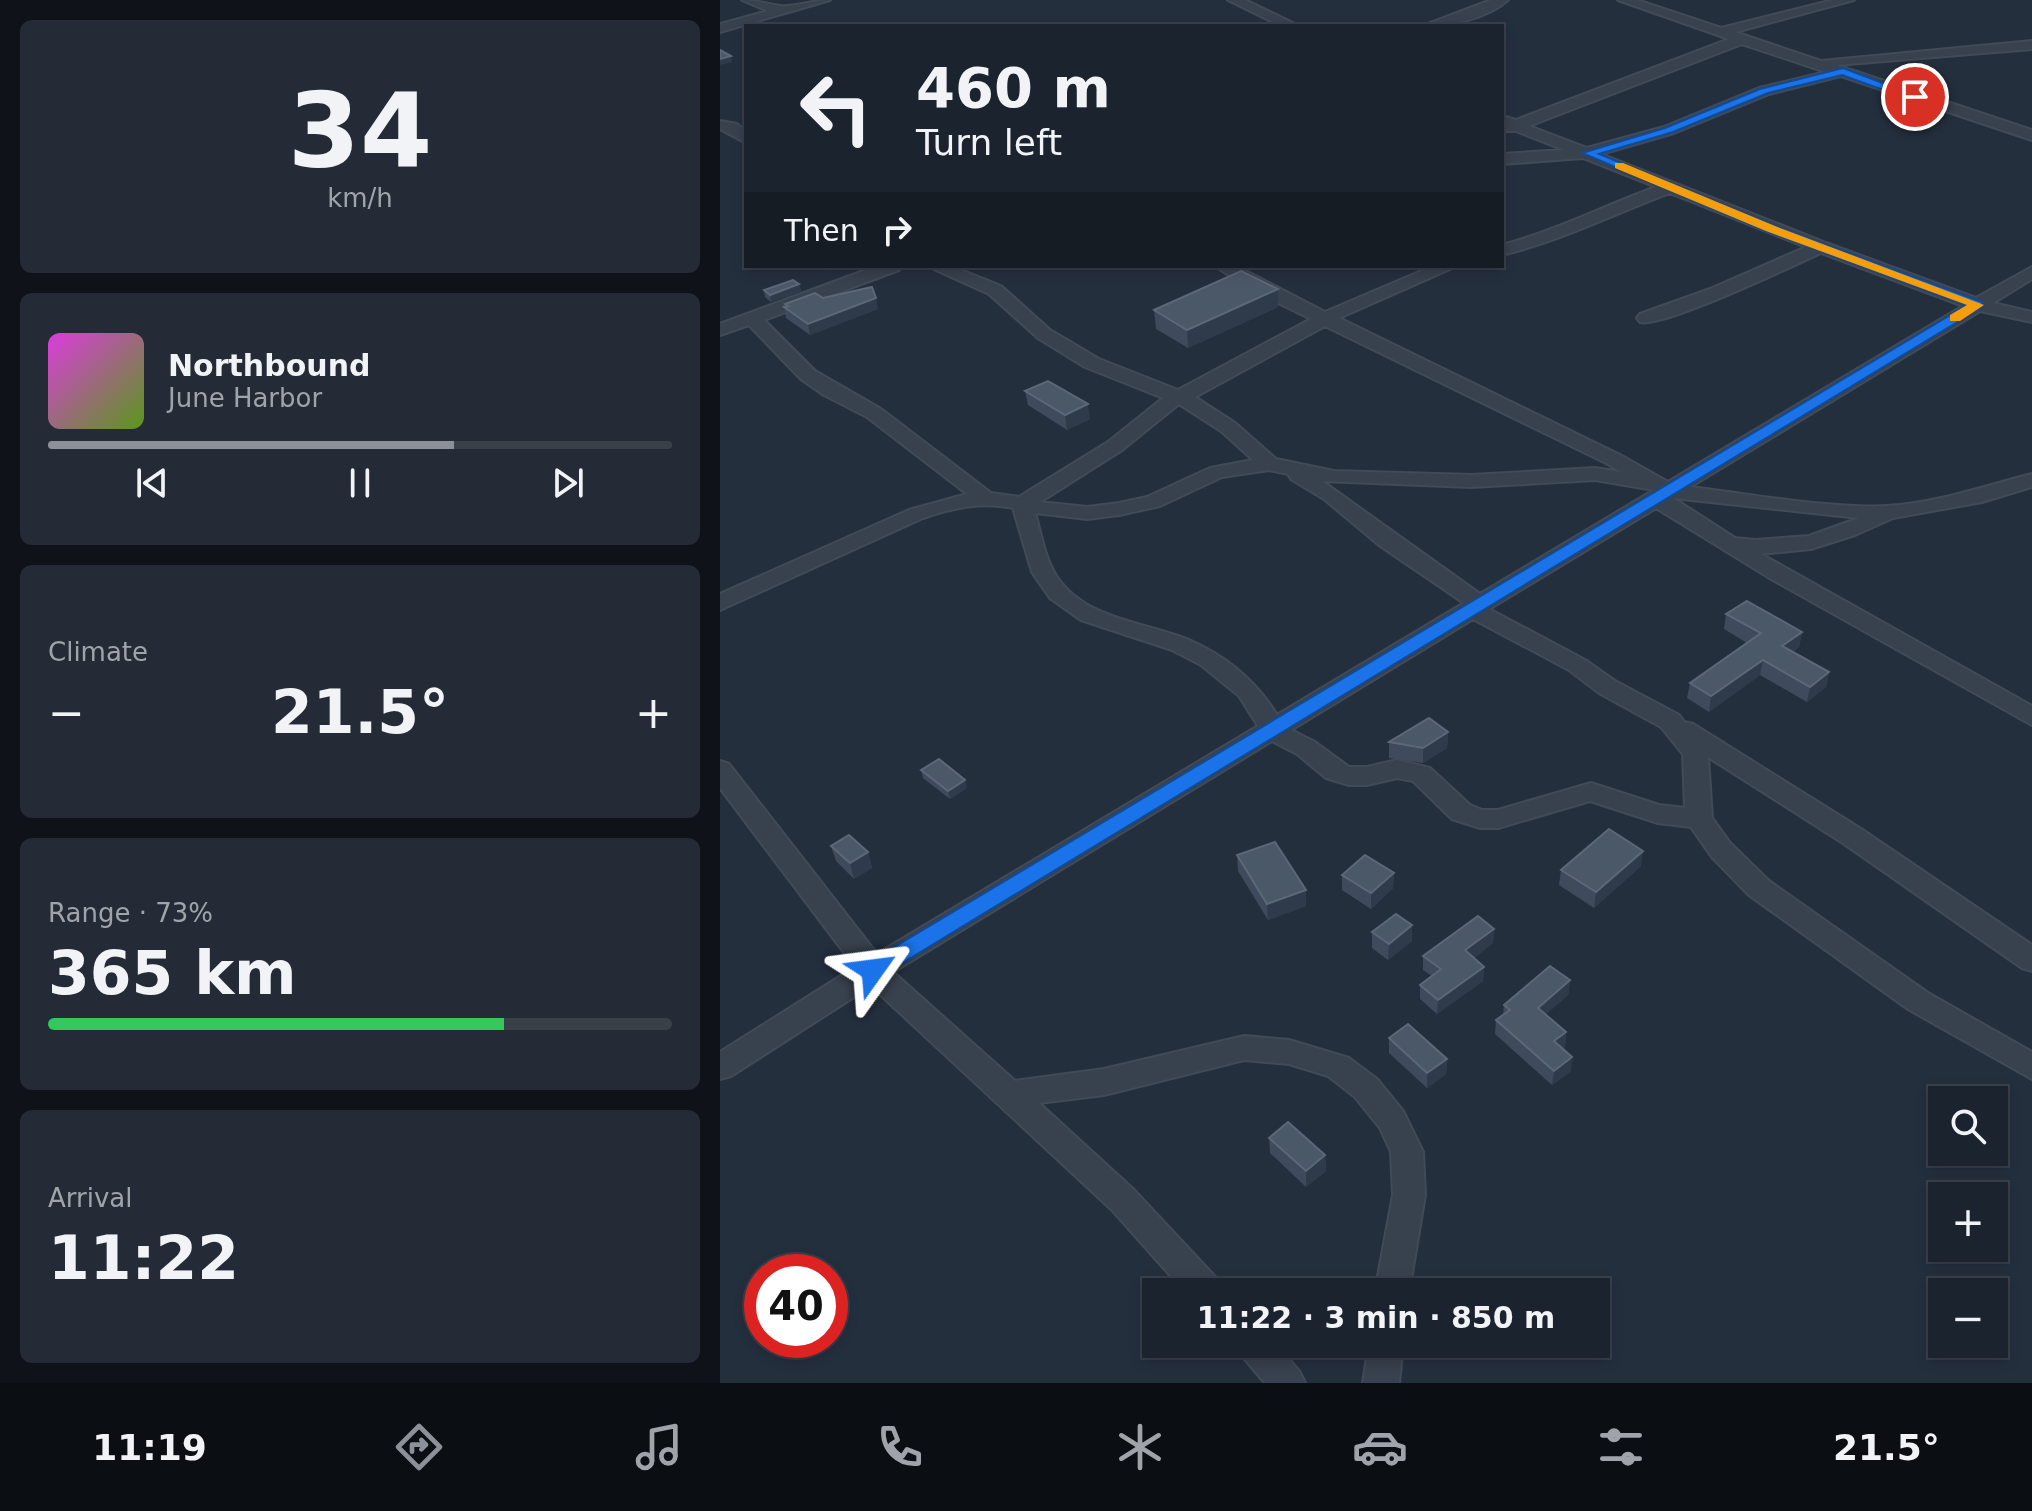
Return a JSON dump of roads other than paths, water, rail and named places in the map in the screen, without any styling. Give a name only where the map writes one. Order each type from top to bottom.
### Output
[{"type":"street","points":[[748,0],[782,18]]},
{"type":"street","points":[[745,24],[782,18],[824,0]]},
{"type":"street","points":[[1234,0],[1288,24]]},
{"type":"street","points":[[1275,0],[1275,18]]},
{"type":"street","points":[[1437,24],[1465,17],[1502,0]]},
{"type":"street","points":[[1624,0],[2032,135]]},
{"type":"street","points":[[1720,32],[1848,0]]},
{"type":"street","points":[[720,28],[744,24]]},
{"type":"street","points":[[1507,125],[1739,40]]},
{"type":"street","points":[[1817,63],[2032,45]]},
{"type":"street","points":[[1504,159],[1588,153],[1669,130],[1764,91],[1843,72]]},
{"type":"street","points":[[720,125],[732,127],[744,135]]},
{"type":"street","points":[[1507,125],[1588,153],[1820,247],[1977,305],[2032,317]]},
{"type":"street","points":[[1504,249],[1550,237],[1592,216],[1671,187]]},
{"type":"street","points":[[1646,318],[1716,293],[1820,247]]},
{"type":"street","points":[[720,330],[888,268]]},
{"type":"street","points":[[941,268],[995,290],[1044,334],[1092,363],[1178,397],[1228,427],[1274,464],[1331,495],[1476,607],[1577,665],[1607,687],[1670,721],[1852,836],[2032,960]]},
{"type":"street","points":[[1228,268],[1613,459],[1728,543],[2032,717]]},
{"type":"street","points":[[1024,503],[1115,446],[1178,397],[1373,295],[1443,268]]},
{"type":"street","points":[[720,1067],[873,970],[1476,607],[1660,491],[2032,272]]},
{"type":"street","points":[[753,319],[808,375],[874,413],[985,498]]},
{"type":"street","points":[[720,603],[916,514],[945,504],[985,498],[1024,503],[1053,511],[1087,513],[1153,502],[1217,472],[1274,464],[1334,477],[1471,481],[1595,474],[1660,491],[1821,509],[1889,512],[1982,496],[2032,480]]},
{"type":"street","points":[[1024,503],[1024,512],[1044,575],[1064,598],[1095,618],[1179,645],[1211,661],[1265,709],[1273,731],[1306,748],[1335,772],[1367,776],[1397,769],[1421,774],[1461,812],[1480,819],[1498,819],[1591,792],[1658,814],[1699,819]]},
{"type":"street","points":[[1728,543],[1782,548],[1816,544],[1889,512]]},
{"type":"street","points":[[1670,721],[1695,752],[1699,819],[1721,850],[1759,888],[1918,1001],[2032,1067]]},
{"type":"street","points":[[720,770],[873,970],[1123,1200],[1194,1278]]},
{"type":"street","points":[[1008,1095],[1104,1082],[1244,1048],[1289,1052],[1338,1067],[1366,1088],[1392,1120],[1407,1152],[1409,1195],[1394,1278]]},
{"type":"street","points":[[1266,1358],[1287,1383]]},
{"type":"street","points":[[1381,1383],[1384,1358]]}]
